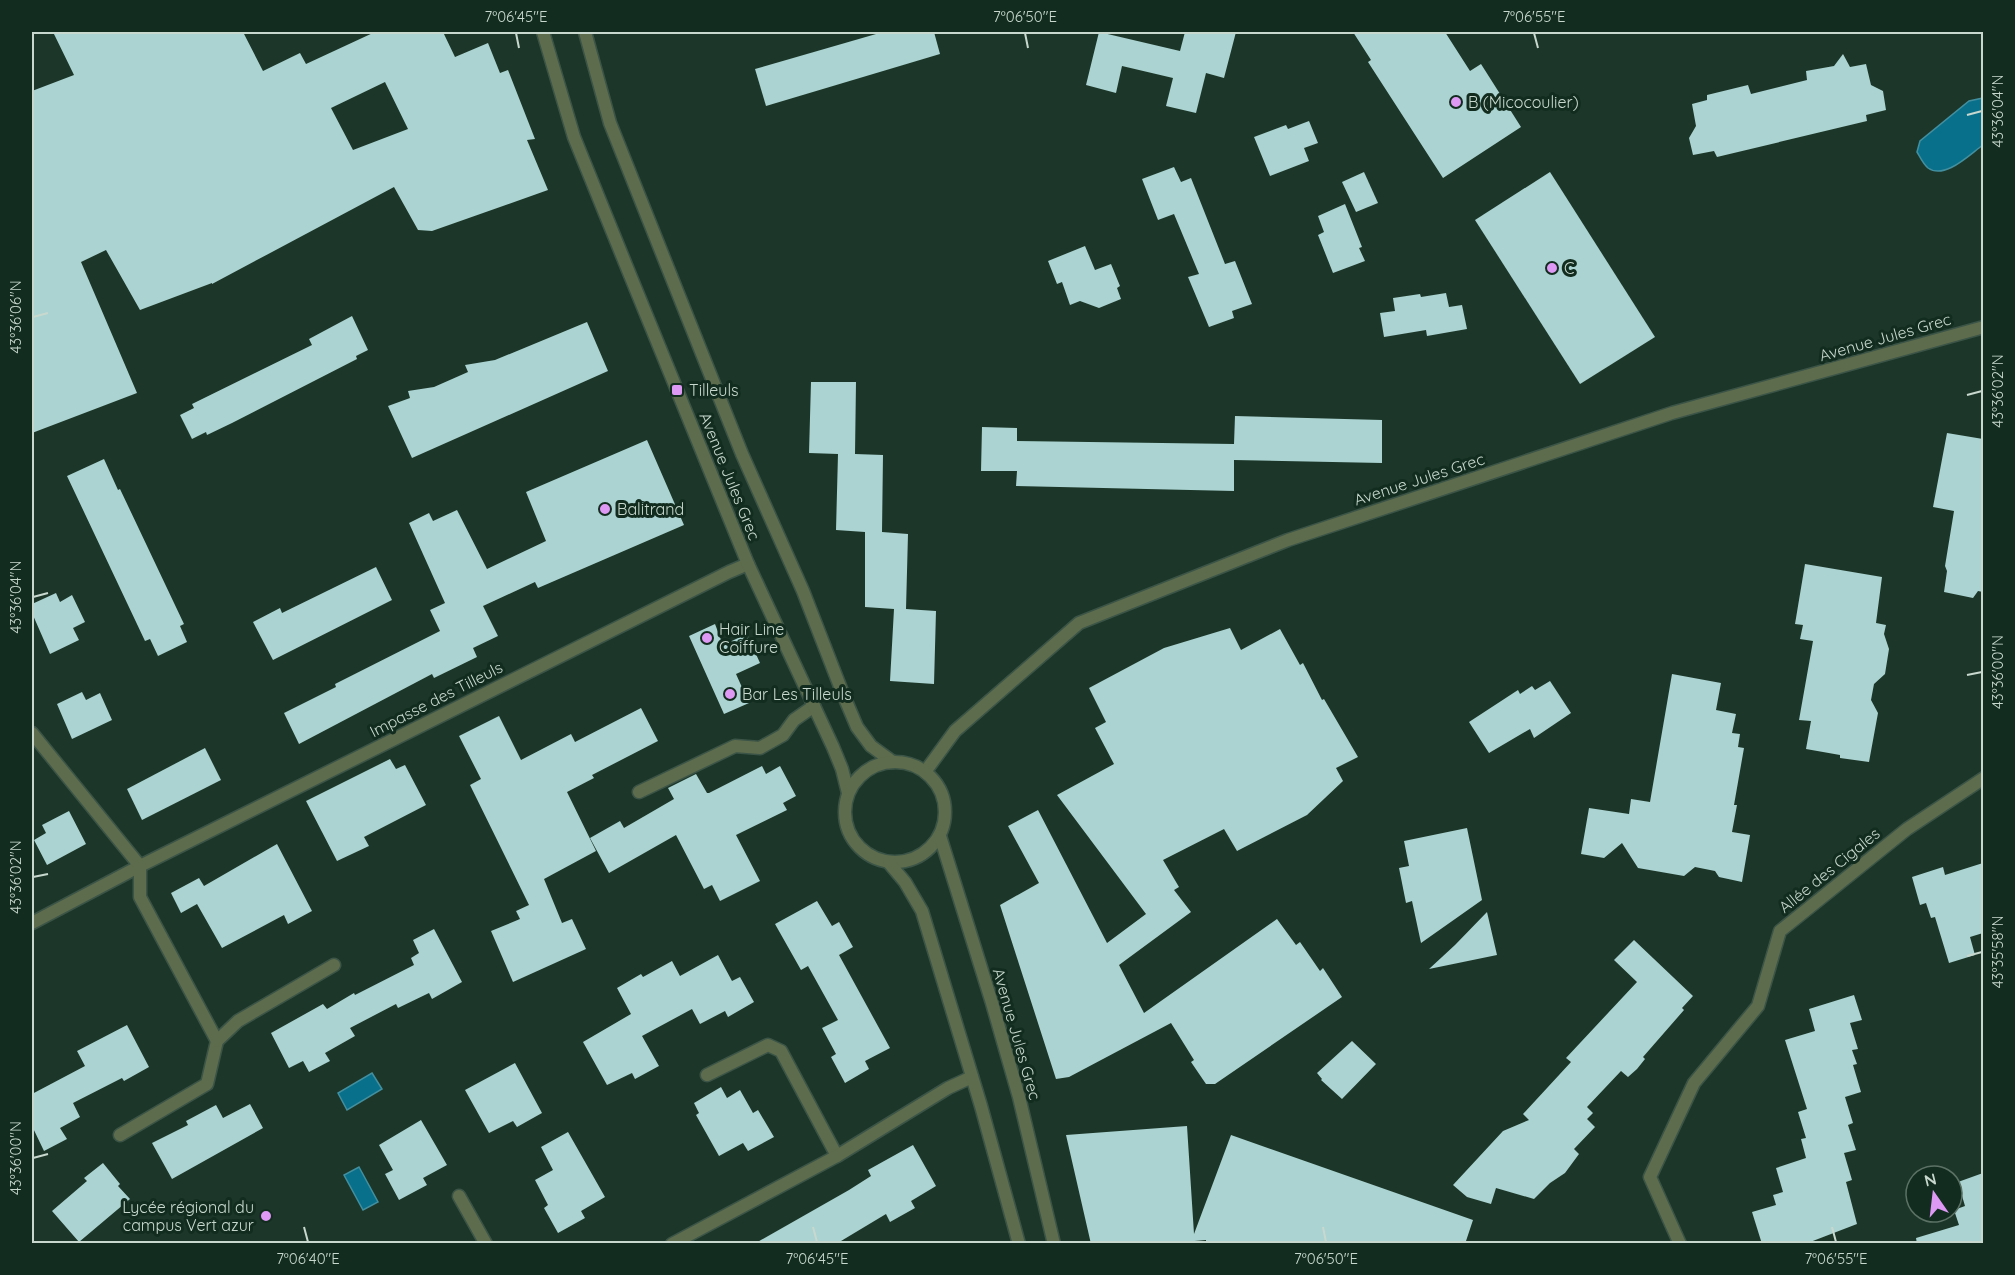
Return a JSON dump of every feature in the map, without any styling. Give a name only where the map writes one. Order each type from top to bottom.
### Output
[{"type":"street","name":"Avenue Jules Grec","points":[[543,32],[574,137],[748,564],[842,769],[848,793]]},
{"type":"street","name":"Avenue Jules Grec","points":[[585,32],[610,123],[742,454],[803,591],[857,727],[871,746],[893,762]]},
{"type":"street","name":"Avenue Jules Grec","points":[[925,772],[955,730],[1079,624],[1288,540],[1672,413],[1983,327]]},
{"type":"street","name":"Impasse des Tilleuls","points":[[32,923],[140,866],[707,582],[748,564]]},
{"type":"street","points":[[639,792],[735,746],[760,747],[783,735],[794,720],[814,706]]},
{"type":"street","points":[[32,733],[140,866],[140,897],[218,1041]]},
{"type":"street","points":[[893,762],[910,764],[925,772],[937,785],[944,801],[945,819],[940,836],[927,852],[909,861],[888,863],[871,858],[856,846],[847,830],[844,811],[848,793],[858,777],[874,766],[893,762]]},
{"type":"street","name":"Allée des Cigales","points":[[1680,1244],[1650,1176],[1694,1083],[1758,1006],[1780,931],[1907,829],[1983,778]]},
{"type":"street","name":"Avenue Jules Grec","points":[[940,836],[1019,1097],[1054,1244]]},
{"type":"street","points":[[888,863],[905,882],[922,911],[1019,1244]]},
{"type":"street","points":[[120,1135],[207,1084],[218,1041],[238,1021],[334,964]]},
{"type":"street","points":[[707,1076],[768,1045],[781,1051],[837,1156]]},
{"type":"street","points":[[672,1244],[837,1156],[948,1088],[972,1077]]},
{"type":"street","points":[[459,1196],[486,1244]]},
{"type":"water","points":[[1983,98],[1983,145],[1957,164],[1942,171],[1928,168],[1917,152],[1920,141],[1969,101]]},
{"type":"water","points":[[372,1073],[382,1089],[347,1110],[338,1093]]},
{"type":"water","points":[[359,1167],[378,1202],[363,1210],[344,1175]]},
{"type":"building","points":[[53,32],[243,32],[263,71],[300,53],[306,64],[375,32],[443,32],[455,57],[488,43],[500,73],[508,70],[535,139],[527,140],[548,190],[432,231],[418,230],[394,187],[212,284],[140,310],[106,250],[81,262],[137,393],[32,433],[32,91],[74,75]],"holes":[[[385,82],[408,129],[353,150],[331,108]]]},
{"type":"building","points":[[883,32],[934,32],[940,54],[766,106],[755,69]]},
{"type":"building","points":[[1099,32],[1180,51],[1185,32],[1236,32],[1224,78],[1206,73],[1196,113],[1166,106],[1173,78],[1122,66],[1116,93],[1086,85]]},
{"type":"building","name":"B (Micocoulier)","points":[[1353,32],[1445,32],[1470,71],[1481,64],[1521,127],[1443,178],[1368,62],[1371,60]]},
{"type":"building","points":[[1843,54],[1850,67],[1866,64],[1871,85],[1883,91],[1886,110],[1866,115],[1867,121],[1717,157],[1714,151],[1693,155],[1689,138],[1696,126],[1692,104],[1707,100],[1707,95],[1748,85],[1751,94],[1807,80],[1806,71],[1834,66]]},
{"type":"building","points":[[1309,121],[1318,143],[1304,148],[1309,161],[1270,176],[1254,137],[1286,125],[1288,129]]},
{"type":"building","points":[[1174,167],[1181,182],[1191,178],[1225,264],[1235,261],[1252,304],[1232,311],[1234,318],[1209,327],[1188,277],[1199,274],[1174,214],[1158,220],[1142,179]]},
{"type":"building","points":[[1364,172],[1378,203],[1356,212],[1342,182]]},
{"type":"building","name":"C","points":[[1550,172],[1655,337],[1580,384],[1475,220]]},
{"type":"building","points":[[1345,204],[1362,247],[1359,248],[1365,261],[1333,273],[1318,235],[1324,232],[1318,216]]},
{"type":"building","points":[[1085,246],[1095,270],[1111,264],[1120,286],[1117,288],[1121,299],[1099,308],[1080,301],[1070,305],[1062,282],[1057,284],[1048,261]]},
{"type":"building","points":[[1446,293],[1449,307],[1462,305],[1467,329],[1427,336],[1426,330],[1384,337],[1380,313],[1395,311],[1393,298]]},
{"type":"building","points":[[352,316],[368,350],[356,356],[357,359],[232,423],[207,435],[206,432],[192,439],[180,415],[194,408],[192,404],[312,345],[309,339]]},
{"type":"building","points":[[587,322],[608,371],[412,458],[388,406],[410,398],[408,391],[434,387],[468,372],[465,365],[495,360]]},
{"type":"building","points":[[811,382],[856,382],[855,454],[883,455],[882,532],[908,534],[906,609],[936,611],[934,684],[890,681],[894,609],[865,607],[865,532],[836,530],[838,454],[809,453]]},
{"type":"building","points":[[1235,416],[1382,420],[1382,463],[1234,460],[1234,491],[1016,486],[1017,471],[981,471],[982,427],[1017,428],[1017,441],[1234,444]]},
{"type":"building","points":[[1947,433],[1983,439],[1983,592],[1978,591],[1973,598],[1944,592],[1947,571],[1945,566],[1954,511],[1933,507]]},
{"type":"building","points":[[647,440],[684,525],[538,588],[535,582],[483,606],[498,636],[473,648],[477,657],[434,678],[432,674],[299,744],[284,713],[336,687],[335,684],[440,631],[430,610],[445,603],[409,523],[429,513],[433,521],[457,510],[487,569],[546,541],[526,492]]},
{"type":"building","points":[[104,459],[184,624],[180,626],[187,642],[158,656],[150,639],[145,641],[67,476]]},
{"type":"building","points":[[1805,564],[1882,577],[1876,623],[1886,625],[1884,634],[1889,649],[1885,674],[1874,684],[1871,700],[1878,713],[1869,762],[1840,758],[1840,755],[1806,749],[1811,721],[1799,720],[1813,641],[1800,639],[1803,625],[1795,624]]},
{"type":"building","points":[[376,567],[392,600],[273,660],[253,622],[280,608],[282,613]]},
{"type":"building","points":[[56,593],[60,602],[72,595],[85,622],[73,628],[79,640],[50,654],[32,613],[32,604]]},
{"type":"building","points":[[715,624],[723,645],[747,634],[760,663],[736,674],[749,703],[724,714],[689,636]]},
{"type":"building","points":[[1230,628],[1241,650],[1280,629],[1300,665],[1303,663],[1322,700],[1324,699],[1358,757],[1336,768],[1343,781],[1307,815],[1237,851],[1224,829],[1163,860],[1179,887],[1174,890],[1191,912],[1119,965],[1144,1013],[1277,919],[1296,945],[1300,942],[1320,971],[1323,968],[1342,997],[1215,1084],[1206,1084],[1191,1062],[1194,1060],[1171,1023],[1069,1077],[1056,1079],[1000,905],[1039,883],[1008,826],[1038,810],[1107,943],[1146,914],[1057,795],[1114,764],[1095,728],[1106,722],[1089,688],[1164,648]]},
{"type":"building","points":[[1672,674],[1721,683],[1716,710],[1736,714],[1732,733],[1740,734],[1738,747],[1744,748],[1734,805],[1737,805],[1732,832],[1750,835],[1742,882],[1719,877],[1715,871],[1695,867],[1684,876],[1638,868],[1622,843],[1604,858],[1581,854],[1589,808],[1629,814],[1631,799],[1650,802]]},
{"type":"building","points":[[1550,681],[1571,713],[1534,738],[1530,729],[1489,753],[1469,722],[1518,690],[1520,694],[1532,686],[1535,690]]},
{"type":"building","points":[[82,692],[86,700],[100,693],[112,720],[72,739],[57,704]]},
{"type":"building","points":[[641,708],[658,741],[592,775],[594,778],[567,792],[596,851],[544,879],[562,923],[572,919],[586,949],[513,982],[491,931],[520,919],[516,911],[529,905],[470,785],[481,779],[459,736],[499,716],[521,760],[571,734],[575,742]]},
{"type":"building","points":[[205,748],[221,780],[142,820],[127,789]]},
{"type":"building","points":[[390,759],[396,769],[405,765],[426,805],[364,837],[369,846],[337,861],[306,801]]},
{"type":"building","points":[[762,766],[766,774],[780,766],[796,796],[783,803],[787,810],[736,835],[760,881],[720,901],[712,885],[704,889],[676,835],[609,873],[590,838],[620,821],[624,828],[674,799],[668,788],[696,774],[709,793]]},
{"type":"building","points":[[69,811],[86,844],[47,865],[34,840],[46,833],[42,825]]},
{"type":"building","points":[[1467,828],[1482,900],[1421,943],[1412,901],[1406,903],[1399,868],[1409,866],[1404,841]]},
{"type":"building","points":[[277,844],[312,911],[288,924],[284,915],[222,948],[197,904],[181,913],[171,893],[199,878],[204,886]]},
{"type":"building","points":[[1983,863],[1983,933],[1970,937],[1975,955],[1949,963],[1935,917],[1931,918],[1926,903],[1920,905],[1912,877],[1943,867],[1945,875]]},
{"type":"building","points":[[817,901],[832,926],[839,922],[853,947],[839,955],[890,1048],[865,1061],[869,1069],[845,1083],[831,1057],[836,1054],[822,1028],[838,1020],[808,966],[801,970],[775,924]]},
{"type":"building","points":[[1487,912],[1497,955],[1429,969],[1455,945]]},
{"type":"building","points":[[434,929],[462,982],[432,999],[429,993],[398,1008],[396,1004],[350,1028],[355,1036],[325,1053],[330,1061],[309,1072],[303,1061],[289,1068],[271,1033],[323,1004],[327,1009],[354,993],[355,995],[414,965],[411,958],[419,953],[413,940]]},
{"type":"building","points":[[1634,940],[1693,996],[1682,1008],[1684,1010],[1643,1057],[1645,1059],[1637,1069],[1628,1077],[1621,1071],[1587,1107],[1593,1113],[1587,1119],[1595,1127],[1574,1149],[1579,1154],[1565,1173],[1550,1183],[1534,1199],[1496,1188],[1491,1204],[1467,1197],[1453,1185],[1503,1131],[1529,1120],[1523,1114],[1571,1062],[1566,1058],[1637,982],[1614,960]]},
{"type":"building","points":[[718,955],[732,981],[740,977],[754,1002],[728,1017],[725,1011],[700,1024],[692,1009],[642,1036],[659,1066],[635,1079],[632,1073],[607,1085],[583,1042],[631,1014],[617,988],[641,974],[643,977],[672,961],[680,976]]},
{"type":"building","points":[[1854,995],[1862,1020],[1850,1023],[1858,1049],[1852,1050],[1857,1064],[1853,1065],[1861,1092],[1845,1097],[1853,1123],[1848,1125],[1856,1150],[1844,1153],[1852,1180],[1846,1182],[1857,1224],[1805,1244],[1762,1244],[1752,1212],[1776,1205],[1773,1195],[1783,1192],[1776,1168],[1806,1158],[1801,1139],[1806,1138],[1798,1112],[1807,1109],[1785,1040],[1815,1031],[1809,1009]]},
{"type":"building","points":[[127,1025],[149,1067],[124,1081],[122,1078],[73,1103],[80,1117],[60,1128],[67,1139],[44,1151],[32,1126],[32,1094],[85,1066],[77,1051]]},
{"type":"building","points":[[1352,1041],[1376,1064],[1342,1099],[1321,1080],[1317,1073]]},
{"type":"building","points":[[515,1063],[542,1113],[517,1127],[513,1121],[489,1133],[465,1090]]},
{"type":"building","points":[[721,1087],[727,1098],[740,1090],[753,1113],[758,1110],[774,1137],[748,1151],[743,1143],[719,1156],[696,1115],[699,1113],[694,1103]]},
{"type":"building","points":[[250,1104],[263,1128],[172,1179],[152,1143],[188,1125],[186,1121],[216,1105],[223,1118]]},
{"type":"building","points":[[421,1120],[447,1165],[423,1178],[427,1185],[399,1200],[385,1174],[393,1170],[379,1145]]},
{"type":"building","points":[[1187,1126],[1194,1234],[1231,1135],[1473,1220],[1465,1244],[1206,1244],[1206,1240],[1160,1244],[1091,1244],[1066,1135]]},
{"type":"building","points":[[568,1132],[605,1197],[581,1211],[585,1218],[558,1233],[544,1208],[548,1205],[535,1180],[553,1170],[541,1147]]},
{"type":"building","points":[[913,1145],[936,1186],[911,1201],[915,1208],[890,1222],[886,1214],[836,1244],[754,1244],[849,1190],[871,1176],[868,1170]]},
{"type":"building","points":[[103,1163],[120,1184],[118,1186],[130,1199],[79,1242],[52,1211],[87,1181],[84,1178]]},
{"type":"building","points":[[1983,1173],[1983,1244],[1917,1244],[1916,1238],[1964,1224],[1964,1180]]},
{"type":"place","name":"B (Micocoulier)","points":[[1456,102]]},
{"type":"place","name":"C","points":[[1552,268]]},
{"type":"place","name":"Tilleuls","points":[[677,390]]},
{"type":"place","name":"Balitrand","points":[[605,509]]},
{"type":"place","name":"Hair Line Coiffure","points":[[707,638]]},
{"type":"place","name":"Bar Les Tilleuls","points":[[730,694]]},
{"type":"place","name":"Lycée régional du campus Vert azur","points":[[266,1216]]}]
